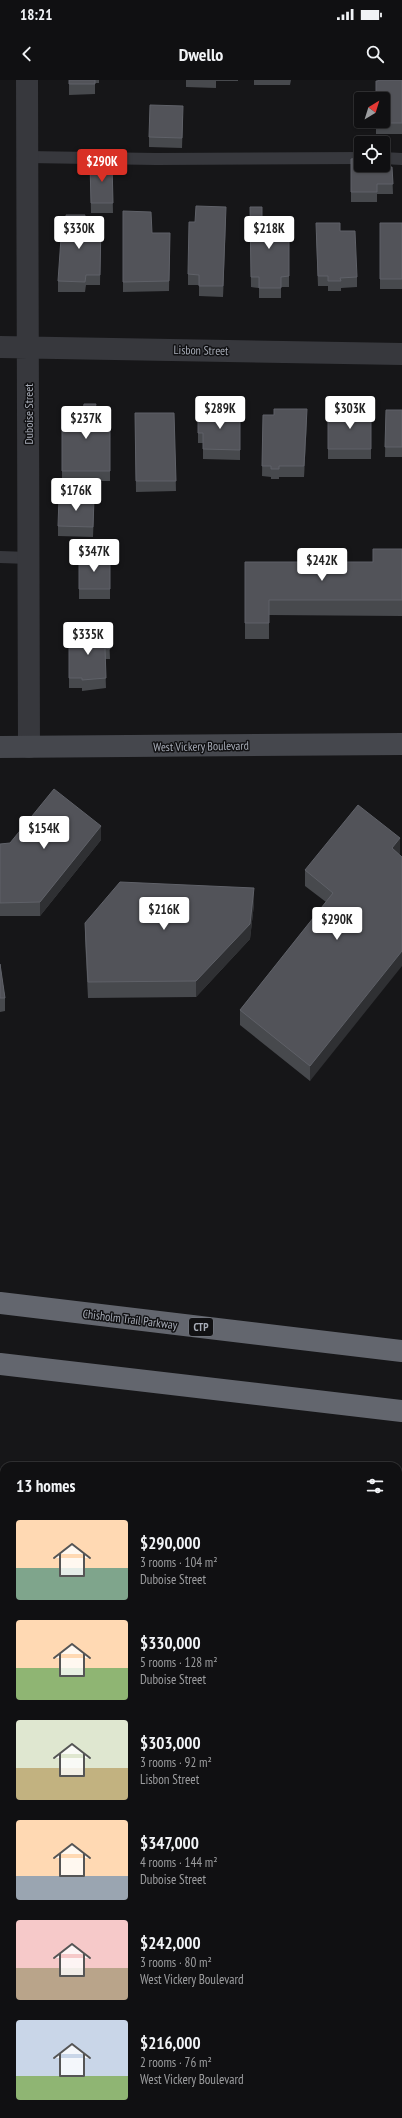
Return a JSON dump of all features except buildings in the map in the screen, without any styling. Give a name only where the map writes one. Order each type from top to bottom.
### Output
[{"type":"highway","name":"Chisholm Trail Parkway","points":[[0,1303],[402,1351]]},
{"type":"highway","points":[[0,1364],[402,1411]]},
{"type":"main road","name":"West Vickery Boulevard","points":[[0,747],[402,744]]},
{"type":"street","name":"Duboise Street","points":[[27,80],[29,747]]},
{"type":"street","name":"Lisbon Street","points":[[0,347],[402,354]]},
{"type":"lane","points":[[27,157],[156,159],[354,158]]},
{"type":"lane","points":[[390,158],[402,158]]},
{"type":"lane","points":[[0,557],[29,558]]}]
